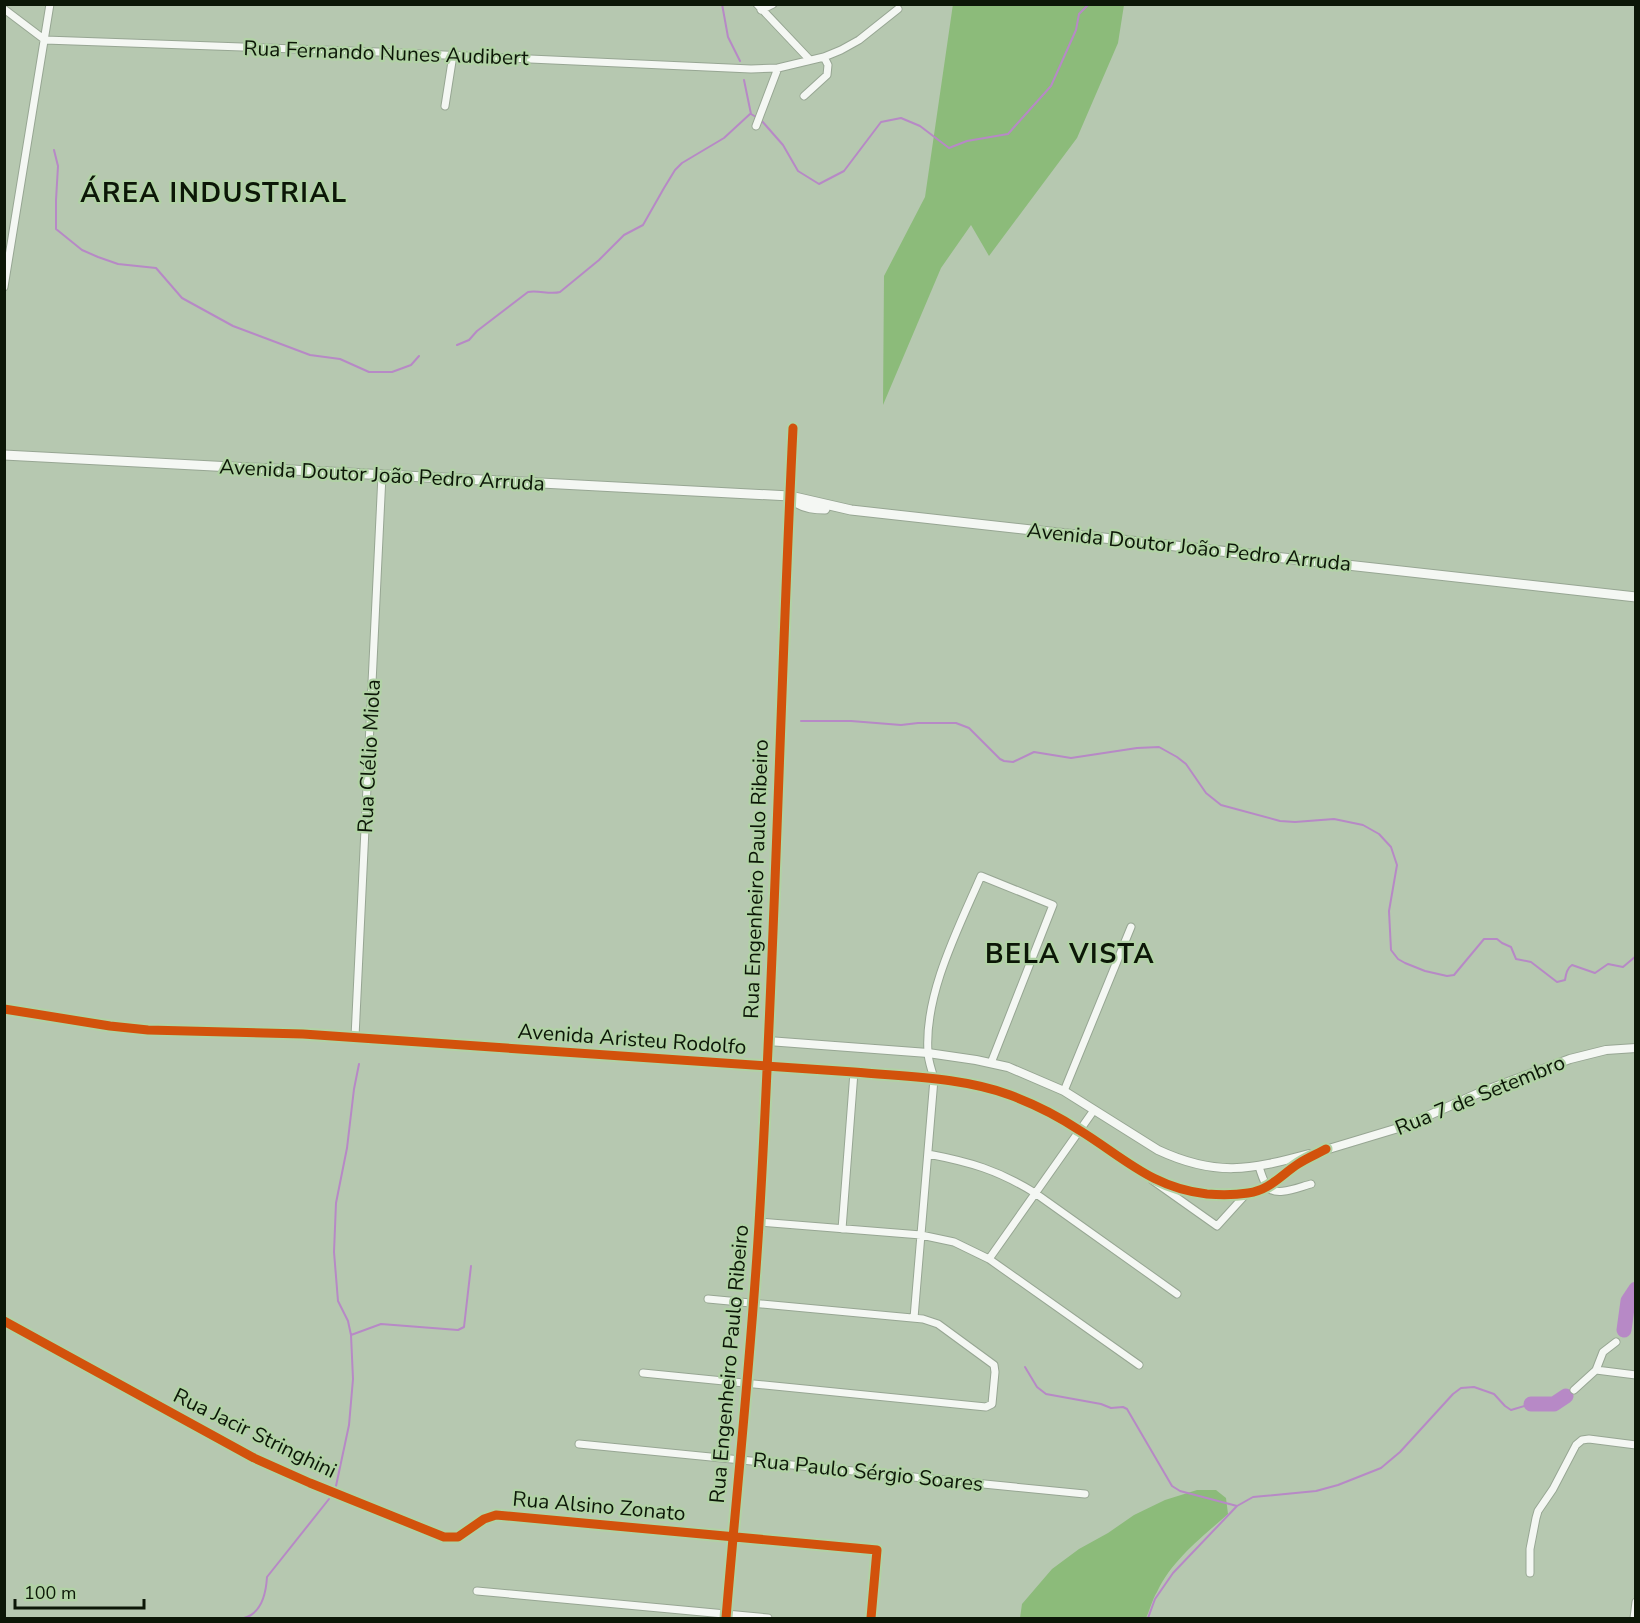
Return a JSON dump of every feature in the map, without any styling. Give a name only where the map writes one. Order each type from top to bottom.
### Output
[{"type":"main road","name":"Avenida Doutor João Pedro Arruda","points":[[4,455],[760,495],[783,502],[790,496],[797,504],[808,508],[851,510],[1635,597]]},
{"type":"street","points":[[4,287],[50,4]]},
{"type":"street","points":[[759,7],[773,4]]},
{"type":"street","points":[[759,7],[809,60]]},
{"type":"street","points":[[4,9],[45,40]]},
{"type":"street","points":[[756,126],[778,68],[842,51],[898,9]]},
{"type":"street","name":"Rua Fernando Nunes Audibert","points":[[45,40],[752,69],[778,68]]},
{"type":"street","points":[[445,106],[453,55]]},
{"type":"street","points":[[804,96],[827,75],[828,65],[824,57]]},
{"type":"street","name":"Rua Engenheiro Paulo Ribeiro","points":[[726,1617],[759,1222],[793,428]]},
{"type":"street","name":"Rua Clélio Miola","points":[[355,1037],[382,475]]},
{"type":"street","points":[[914,1318],[934,1079],[928,1053],[929,1028],[938,983],[946,958],[981,876],[1053,905],[991,1063]]},
{"type":"street","points":[[1064,1091],[1131,927]]},
{"type":"street","name":"Avenida Aristeu Rodolfo","points":[[4,1009],[148,1030],[355,1037],[934,1079],[992,1089],[1032,1104],[1080,1130],[1163,1184],[1178,1189],[1216,1194],[1247,1193],[1267,1187],[1300,1163],[1326,1149]]},
{"type":"street","name":"Avenida Aristeu Rodolfo","points":[[768,1041],[928,1053],[991,1063],[1023,1073],[1064,1091],[1139,1139],[1172,1156],[1203,1166],[1236,1169],[1259,1167],[1326,1149]]},
{"type":"street","name":"Rua 7 de Setembro","points":[[1326,1149],[1405,1126],[1481,1092],[1576,1057],[1606,1050],[1635,1048]]},
{"type":"street","points":[[842,1229],[854,1072]]},
{"type":"street","points":[[989,1259],[1094,1110]]},
{"type":"street","points":[[928,1154],[999,1173],[1035,1193],[1177,1294]]},
{"type":"street","points":[[1259,1167],[1267,1187],[1278,1192],[1311,1184]]},
{"type":"street","points":[[1140,1171],[1216,1227],[1247,1193]]},
{"type":"street","points":[[759,1222],[921,1235],[954,1242],[989,1259],[1139,1365]]},
{"type":"street","points":[[643,1374],[975,1406],[990,1406],[993,1402],[996,1372],[994,1365],[938,1324],[930,1321],[708,1299]]},
{"type":"street","name":"Rua Jacir Stringhini","points":[[4,1321],[254,1458],[444,1537],[458,1537],[484,1519],[496,1515]]},
{"type":"street","points":[[1574,1390],[1596,1370],[1603,1352],[1617,1342]]},
{"type":"street","points":[[1596,1370],[1635,1375]]},
{"type":"street","points":[[1530,1573],[1530,1549],[1538,1510],[1553,1489],[1576,1445],[1582,1440],[1590,1439],[1635,1445]]},
{"type":"street","name":"Rua Paulo Sérgio Soares","points":[[579,1444],[1085,1494]]},
{"type":"street","name":"Rua Alsino Zonato","points":[[496,1515],[877,1550],[871,1618]]},
{"type":"street","points":[[477,1591],[726,1617],[768,1618]]},
{"type":"street","points":[[1634,1618],[1635,1602]]},
{"type":"green space","points":[[953,4],[1124,5],[1118,43],[1077,138],[989,256],[971,225],[941,268],[883,405],[884,276],[925,197]]},
{"type":"green space","points":[[1197,1490],[1216,1490],[1226,1498],[1228,1514],[1179,1559],[1163,1580],[1146,1618],[1020,1618],[1022,1604],[1052,1569],[1079,1549],[1134,1515],[1165,1500]]},
{"type":"waterway","points":[[722,4],[728,37],[740,61]]},
{"type":"waterway","points":[[744,80],[751,114],[761,120],[783,145],[798,171],[819,184],[844,171],[881,122],[901,118],[920,126],[949,148],[967,141],[1008,134],[1051,86],[1076,30],[1079,14],[1089,4]]},
{"type":"waterway","points":[[457,345],[469,340],[477,331],[528,292],[560,292],[599,260],[624,235],[643,225],[675,170],[682,163],[724,138],[750,114]]},
{"type":"waterway","points":[[54,150],[58,166],[56,229],[82,250],[118,264],[156,268],[182,298],[233,326],[310,355],[340,359],[369,372],[392,372],[411,365],[419,356]]},
{"type":"waterway","points":[[801,721],[851,721],[901,725],[956,723],[969,728],[1000,759],[1013,762],[1034,752],[1071,758],[1159,747],[1186,764],[1206,793],[1221,805],[1280,821],[1334,819],[1363,825],[1379,834],[1391,847],[1397,865],[1389,911],[1391,950],[1398,959],[1405,963],[1425,971],[1447,976],[1454,975],[1484,939],[1497,939],[1511,947],[1516,959],[1531,962],[1557,982],[1565,980],[1568,969],[1572,965],[1595,973],[1608,964],[1623,967],[1636,956]]},
{"type":"waterway","points":[[336,1486],[349,1425],[353,1379],[351,1335],[348,1321],[338,1301],[334,1252],[336,1203],[347,1148],[359,1064]]},
{"type":"waterway","points":[[351,1335],[381,1324],[458,1330],[464,1327],[471,1266]]},
{"type":"waterway","points":[[1624,1330],[1628,1301],[1636,1289]]},
{"type":"waterway","points":[[1025,1367],[1037,1387],[1046,1394],[1101,1404],[1111,1408],[1127,1409],[1172,1486],[1180,1491],[1237,1506]]},
{"type":"waterway","points":[[1148,1618],[1155,1599],[1173,1573],[1237,1506],[1253,1497],[1316,1491],[1381,1468],[1400,1452],[1461,1388],[1474,1387],[1494,1394],[1511,1410],[1531,1404]]},
{"type":"waterway","points":[[1531,1404],[1554,1404],[1566,1396]]},
{"type":"waterway","points":[[244,1618],[250,1616],[259,1607],[266,1590],[267,1577],[329,1499]]},
{"type":"cycle path","points":[[726,1618],[759,1224],[793,428]]},
{"type":"cycle path","points":[[4,1009],[148,1030],[303,1034],[854,1072],[953,1081],[991,1089],[1028,1102],[1071,1125],[1124,1161],[1154,1178],[1188,1191],[1207,1194],[1238,1194],[1263,1189],[1301,1162],[1326,1149]]},
{"type":"cycle path","points":[[4,1321],[254,1458],[444,1537],[458,1537],[484,1519],[496,1515],[877,1550],[871,1618]]},
{"type":"district","name":"ÁREA INDUSTRIAL","points":[[214,193]]},
{"type":"district","name":"BELA VISTA","points":[[1070,954]]}]
